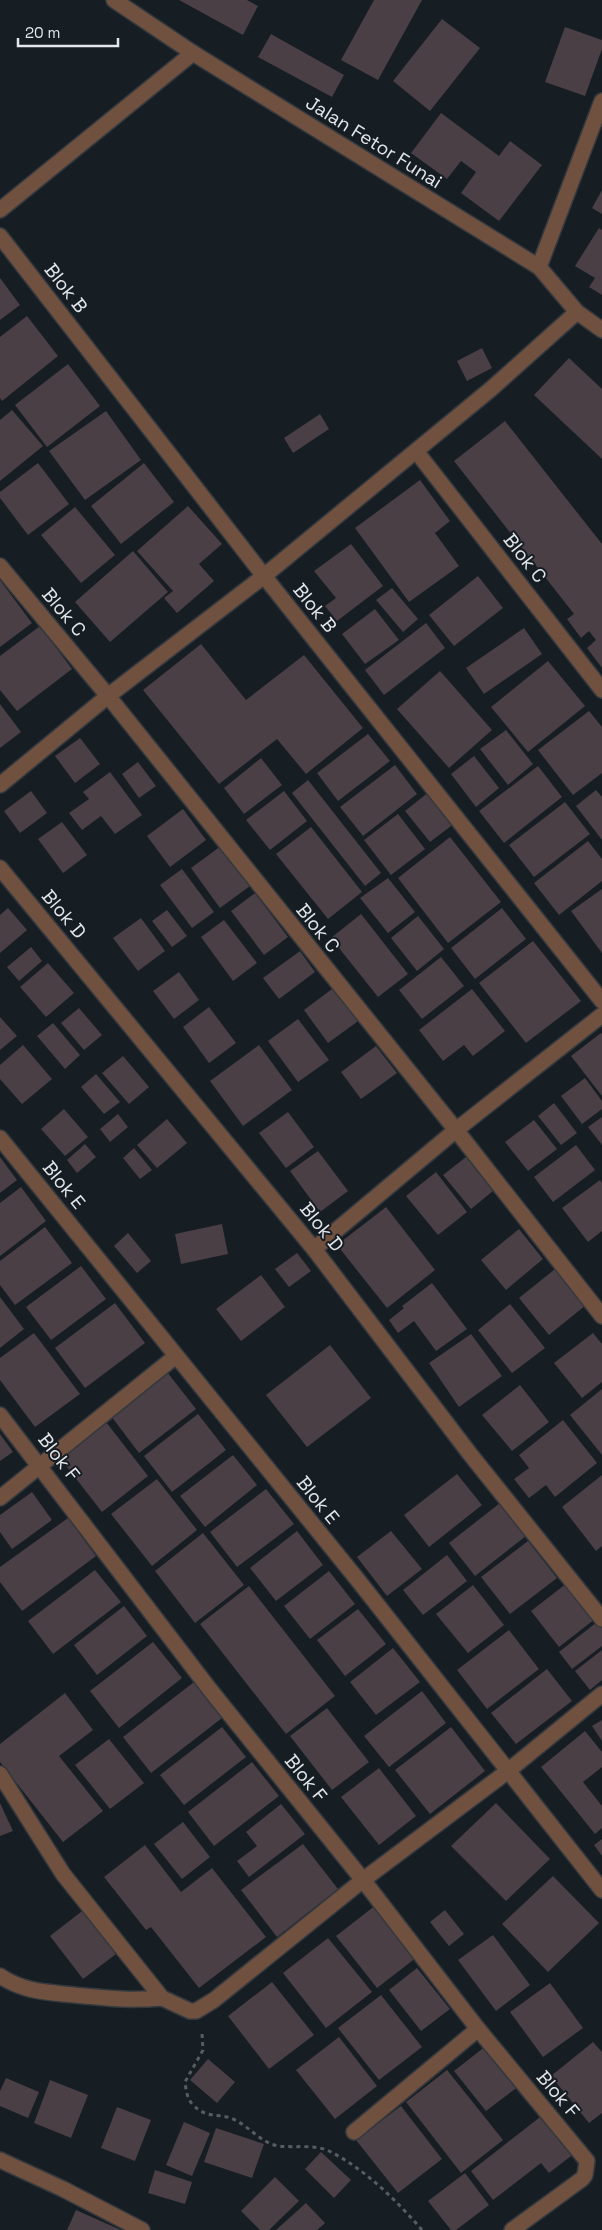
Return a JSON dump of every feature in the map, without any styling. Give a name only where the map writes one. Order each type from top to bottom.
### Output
[{"type":"street","name":"Jalan Fetor Funai","points":[[114,0],[193,53],[539,267],[577,312],[602,330]]},
{"type":"street","points":[[0,210],[193,53]]},
{"type":"street","points":[[539,267],[602,101]]},
{"type":"street","name":"Blok B","points":[[0,236],[264,576],[602,1001]]},
{"type":"street","points":[[0,785],[108,696],[264,576],[491,389],[577,312]]},
{"type":"street","name":"Blok C","points":[[416,451],[602,690]]},
{"type":"street","name":"Blok C","points":[[0,566],[108,696],[456,1130],[602,1316]]},
{"type":"street","name":"Blok D","points":[[0,868],[314,1249],[476,1461],[602,1619]]},
{"type":"street","points":[[314,1249],[456,1130],[602,1015]]},
{"type":"street","name":"Blok E","points":[[0,1138],[350,1572],[602,1890]]},
{"type":"street","points":[[0,1498],[176,1356]]},
{"type":"street","name":"Blok F","points":[[0,1415],[41,1466],[211,1691],[363,1880],[478,2029],[587,2161],[585,2176],[582,2179],[512,2230]]},
{"type":"street","points":[[0,1774],[63,1874],[162,1998],[183,2008],[196,2011],[214,2000],[363,1880],[508,1771],[602,1694]]},
{"type":"street","points":[[0,1976],[13,1985],[45,1993],[126,2001],[162,1998]]},
{"type":"street","points":[[354,2132],[478,2029]]},
{"type":"street","points":[[0,2160],[64,2189],[142,2230]]},
{"type":"path","points":[[196,2011],[204,2040],[203,2050],[185,2082],[191,2102],[203,2112],[212,2116],[220,2114],[239,2122],[278,2146],[327,2150],[374,2181],[404,2209],[422,2230]]},
{"type":"building","points":[[179,0],[247,0],[258,6],[243,35]]},
{"type":"building","points":[[374,0],[422,0],[378,80],[341,60]]},
{"type":"building","points":[[442,19],[480,48],[430,111],[393,81]]},
{"type":"building","points":[[565,27],[602,40],[602,49],[585,96],[545,82]]},
{"type":"building","points":[[271,34],[344,75],[332,97],[258,57]]},
{"type":"building","points":[[441,113],[499,156],[510,141],[542,165],[499,221],[461,193],[476,172],[461,161],[447,179],[411,153]]},
{"type":"building","points":[[602,190],[602,214],[592,208]]},
{"type":"building","points":[[599,228],[602,230],[602,295],[589,287],[595,278],[575,266]]},
{"type":"building","points":[[0,278],[20,305],[0,320]]},
{"type":"building","points":[[27,316],[58,356],[2,401],[0,398],[0,337]]},
{"type":"building","points":[[482,348],[492,368],[467,381],[457,361]]},
{"type":"building","points":[[569,358],[602,389],[602,459],[534,395]]},
{"type":"building","points":[[68,364],[100,406],[47,447],[15,405]]},
{"type":"building","points":[[12,410],[43,446],[0,481],[0,420]]},
{"type":"building","points":[[106,411],[141,460],[85,500],[49,451]]},
{"type":"building","points":[[320,414],[329,429],[293,453],[284,438]]},
{"type":"building","points":[[505,421],[602,544],[602,668],[587,648],[596,640],[589,631],[581,638],[567,619],[574,614],[454,461]]},
{"type":"building","points":[[38,463],[69,504],[28,535],[0,498],[0,492]]},
{"type":"building","points":[[144,463],[174,502],[121,544],[91,506]]},
{"type":"building","points":[[420,480],[450,521],[435,533],[459,566],[409,602],[355,528]]},
{"type":"building","points":[[188,506],[222,544],[199,564],[214,581],[177,613],[164,598],[173,591],[137,551]]},
{"type":"building","points":[[75,507],[115,555],[81,583],[41,535]]},
{"type":"building","points":[[351,544],[383,586],[337,621],[325,606],[336,598],[314,571]]},
{"type":"building","points":[[133,551],[168,592],[110,642],[75,602]]},
{"type":"building","points":[[478,576],[503,608],[454,646],[429,615]]},
{"type":"building","points":[[0,580],[32,623],[0,647]]},
{"type":"building","points":[[392,588],[418,619],[403,632],[376,600]]},
{"type":"building","points":[[375,609],[399,640],[365,664],[342,634]]},
{"type":"building","points":[[426,623],[445,648],[384,695],[365,670]]},
{"type":"building","points":[[40,626],[72,669],[17,711],[0,690],[0,656]]},
{"type":"building","points":[[524,628],[542,654],[484,694],[466,668]]},
{"type":"building","points":[[201,644],[246,700],[304,655],[363,728],[306,774],[277,739],[219,784],[143,690]]},
{"type":"building","points":[[548,661],[585,706],[528,752],[491,707]]},
{"type":"building","points":[[440,671],[492,730],[449,768],[397,709]]},
{"type":"building","points":[[0,704],[21,732],[0,748]]},
{"type":"building","points":[[589,711],[602,727],[602,773],[573,795],[538,750]]},
{"type":"building","points":[[506,730],[533,764],[508,785],[480,749]]},
{"type":"building","points":[[368,734],[390,761],[338,801],[317,773]]},
{"type":"building","points":[[80,738],[100,764],[75,783],[55,756]]},
{"type":"building","points":[[474,756],[499,788],[476,807],[451,774]]},
{"type":"building","points":[[261,758],[282,785],[244,814],[224,788]]},
{"type":"building","points":[[138,762],[156,786],[139,798],[122,774]]},
{"type":"building","points":[[395,765],[417,794],[363,836],[340,807]]},
{"type":"building","points":[[538,766],[562,797],[504,843],[479,811]]},
{"type":"building","points":[[110,772],[142,815],[115,834],[101,816],[82,830],[69,813],[89,799],[83,792]]},
{"type":"building","points":[[308,780],[381,873],[365,886],[292,793]]},
{"type":"building","points":[[596,790],[602,797],[602,840],[576,806]]},
{"type":"building","points":[[31,791],[47,813],[20,833],[4,811]]},
{"type":"building","points":[[284,791],[307,821],[270,850],[246,820]]},
{"type":"building","points":[[430,791],[455,823],[430,842],[405,811]]},
{"type":"building","points":[[565,802],[590,834],[534,877],[509,845]]},
{"type":"building","points":[[183,809],[206,840],[170,867],[147,836]]},
{"type":"building","points":[[398,814],[425,849],[391,875],[364,840]]},
{"type":"building","points":[[62,822],[87,855],[63,873],[38,839]]},
{"type":"building","points":[[311,827],[362,892],[328,919],[276,854]]},
{"type":"building","points":[[450,837],[501,902],[448,943],[398,878]]},
{"type":"building","points":[[588,841],[602,859],[602,881],[559,915],[534,883]]},
{"type":"building","points":[[221,846],[250,886],[220,908],[191,868]]},
{"type":"building","points":[[182,869],[214,912],[192,928],[160,885]]},
{"type":"building","points":[[388,878],[415,912],[388,933],[360,898]]},
{"type":"building","points":[[602,889],[602,953],[571,911]]},
{"type":"building","points":[[255,893],[288,937],[264,955],[231,911]]},
{"type":"building","points":[[8,908],[27,930],[0,953],[0,915]]},
{"type":"building","points":[[502,908],[526,939],[475,979],[451,948]]},
{"type":"building","points":[[167,910],[187,936],[172,947],[152,921]]},
{"type":"building","points":[[361,914],[408,974],[378,997],[331,938]]},
{"type":"building","points":[[418,916],[444,949],[417,971],[391,938]]},
{"type":"building","points":[[141,918],[165,951],[138,971],[113,938]]},
{"type":"building","points":[[224,920],[257,963],[233,981],[201,937]]},
{"type":"building","points":[[533,941],[581,1001],[526,1043],[479,983]]},
{"type":"building","points":[[31,947],[42,961],[19,981],[7,967]]},
{"type":"building","points":[[300,951],[315,972],[279,999],[263,978]]},
{"type":"building","points":[[441,957],[464,986],[422,1019],[399,990]]},
{"type":"building","points":[[48,963],[74,993],[46,1017],[20,987]]},
{"type":"building","points":[[179,972],[199,1000],[174,1019],[153,991]]},
{"type":"building","points":[[336,986],[361,1019],[328,1043],[304,1010]]},
{"type":"building","points":[[472,989],[505,1031],[473,1056],[464,1045],[443,1061],[419,1030]]},
{"type":"building","points":[[209,1007],[236,1043],[209,1063],[183,1027]]},
{"type":"building","points":[[79,1008],[102,1035],[84,1050],[61,1023]]},
{"type":"building","points":[[0,1017],[17,1036],[0,1050]]},
{"type":"building","points":[[298,1019],[329,1060],[298,1082],[268,1041]]},
{"type":"building","points":[[53,1023],[80,1055],[65,1069],[37,1036]]},
{"type":"building","points":[[602,1034],[602,1096],[571,1056]]},
{"type":"building","points":[[23,1045],[52,1079],[22,1104],[0,1079],[0,1065]]},
{"type":"building","points":[[259,1045],[292,1090],[243,1126],[210,1081]]},
{"type":"building","points":[[376,1046],[397,1073],[361,1099],[341,1072]]},
{"type":"building","points":[[123,1056],[149,1087],[129,1104],[102,1073]]},
{"type":"building","points":[[96,1074],[120,1102],[104,1114],[81,1087]]},
{"type":"building","points":[[585,1078],[602,1101],[602,1109],[582,1124],[561,1096]]},
{"type":"building","points":[[554,1103],[577,1133],[561,1145],[538,1116]]},
{"type":"building","points":[[64,1109],[88,1137],[65,1156],[41,1129]]},
{"type":"building","points":[[288,1112],[314,1147],[286,1168],[259,1133]]},
{"type":"building","points":[[118,1114],[128,1127],[110,1142],[100,1129]]},
{"type":"building","points":[[602,1117],[602,1145],[588,1127]]},
{"type":"building","points":[[167,1119],[187,1143],[157,1168],[137,1145]]},
{"type":"building","points":[[534,1120],[557,1149],[528,1171],[505,1142]]},
{"type":"building","points":[[85,1144],[96,1157],[77,1173],[67,1160]]},
{"type":"building","points":[[576,1145],[595,1170],[553,1202],[534,1177]]},
{"type":"building","points":[[134,1148],[152,1170],[140,1179],[123,1158]]},
{"type":"building","points":[[318,1151],[348,1191],[320,1212],[290,1171]]},
{"type":"building","points":[[0,1157],[17,1180],[0,1193]]},
{"type":"building","points":[[466,1157],[493,1191],[471,1209],[443,1175]]},
{"type":"building","points":[[436,1172],[467,1212],[438,1235],[406,1196]]},
{"type":"building","points":[[600,1180],[602,1183],[602,1231],[588,1242],[562,1208]]},
{"type":"building","points":[[21,1187],[46,1221],[0,1256],[0,1203]]},
{"type":"building","points":[[386,1207],[435,1270],[387,1308],[337,1245]]},
{"type":"building","points":[[222,1224],[228,1254],[181,1264],[175,1234]]},
{"type":"building","points":[[45,1227],[72,1263],[15,1305],[0,1285],[0,1261]]},
{"type":"building","points":[[519,1229],[543,1259],[506,1290],[481,1260]]},
{"type":"building","points":[[128,1233],[151,1261],[137,1273],[114,1246]]},
{"type":"building","points":[[297,1253],[311,1271],[289,1287],[275,1269]]},
{"type":"building","points":[[81,1266],[106,1299],[51,1340],[26,1307]]},
{"type":"building","points":[[555,1269],[586,1305],[549,1335],[519,1298]]},
{"type":"building","points":[[261,1275],[285,1307],[241,1341],[216,1309]]},
{"type":"building","points":[[432,1283],[467,1329],[436,1351],[414,1321],[398,1333],[389,1320],[404,1308],[402,1306]]},
{"type":"building","points":[[0,1297],[24,1329],[0,1348]]},
{"type":"building","points":[[115,1303],[145,1343],[85,1388],[55,1348]]},
{"type":"building","points":[[510,1304],[545,1348],[512,1373],[478,1330]]},
{"type":"building","points":[[34,1333],[80,1394],[35,1427],[0,1380],[0,1358]]},
{"type":"building","points":[[593,1333],[602,1344],[602,1382],[582,1398],[554,1363]]},
{"type":"building","points":[[471,1334],[502,1376],[459,1407],[429,1363]]},
{"type":"building","points":[[330,1345],[371,1398],[307,1447],[266,1395]]},
{"type":"building","points":[[167,1372],[196,1409],[139,1453],[111,1416]]},
{"type":"building","points":[[520,1385],[549,1422],[512,1451],[482,1415]]},
{"type":"building","points":[[602,1389],[602,1455],[570,1415]]},
{"type":"building","points":[[198,1414],[226,1450],[172,1492],[144,1456]]},
{"type":"building","points":[[563,1420],[597,1463],[555,1497],[546,1485],[529,1498],[514,1479],[529,1468],[519,1455]]},
{"type":"building","points":[[106,1422],[148,1476],[102,1512],[60,1458]]},
{"type":"building","points":[[0,1434],[13,1452],[0,1461]]},
{"type":"building","points":[[233,1455],[257,1485],[205,1527],[180,1496]]},
{"type":"building","points":[[457,1474],[482,1505],[429,1547],[404,1515]]},
{"type":"building","points":[[602,1475],[602,1546],[596,1551],[562,1507]]},
{"type":"building","points":[[157,1479],[197,1530],[152,1566],[111,1514]]},
{"type":"building","points":[[266,1489],[294,1524],[237,1567],[210,1532]]},
{"type":"building","points":[[32,1492],[52,1520],[12,1549],[0,1532],[0,1515]]},
{"type":"building","points":[[500,1503],[526,1536],[475,1576],[449,1543]]},
{"type":"building","points":[[68,1518],[96,1556],[22,1611],[0,1582],[0,1567]]},
{"type":"building","points":[[297,1531],[323,1565],[276,1601],[250,1568]]},
{"type":"building","points":[[391,1531],[422,1569],[387,1596],[357,1557]]},
{"type":"building","points":[[203,1533],[244,1585],[195,1623],[155,1571]]},
{"type":"building","points":[[528,1541],[557,1578],[510,1614],[481,1577]]},
{"type":"building","points":[[447,1555],[467,1581],[423,1615],[403,1590]]},
{"type":"building","points":[[95,1570],[121,1602],[53,1654],[28,1621]]},
{"type":"building","points":[[329,1571],[355,1604],[310,1639],[284,1606]]},
{"type":"building","points":[[567,1583],[595,1619],[559,1647],[531,1611]]},
{"type":"building","points":[[473,1585],[504,1625],[468,1653],[436,1614]]},
{"type":"building","points":[[249,1586],[335,1696],[286,1734],[200,1624]]},
{"type":"building","points":[[124,1606],[147,1636],[97,1675],[74,1645]]},
{"type":"building","points":[[358,1609],[386,1644],[345,1676],[317,1640]]},
{"type":"building","points":[[597,1622],[602,1628],[602,1646],[572,1669],[559,1652]]},
{"type":"building","points":[[509,1630],[539,1669],[487,1709],[457,1670]]},
{"type":"building","points":[[153,1642],[182,1678],[119,1728],[90,1691]]},
{"type":"building","points":[[393,1648],[420,1682],[376,1715],[350,1682]]},
{"type":"building","points":[[602,1650],[602,1680],[590,1690],[575,1671]]},
{"type":"building","points":[[547,1669],[572,1701],[516,1744],[491,1713]]},
{"type":"building","points":[[194,1682],[222,1718],[151,1773],[123,1737]]},
{"type":"building","points":[[422,1691],[446,1723],[389,1767],[364,1736]]},
{"type":"building","points":[[65,1693],[93,1730],[59,1756],[103,1811],[63,1842],[0,1762],[0,1744]]},
{"type":"building","points":[[327,1708],[369,1762],[332,1790],[290,1736]]},
{"type":"building","points":[[602,1720],[602,1741],[592,1726]]},
{"type":"building","points":[[222,1727],[246,1757],[184,1805],[160,1775]]},
{"type":"building","points":[[451,1727],[485,1771],[430,1814],[395,1770]]},
{"type":"building","points":[[585,1731],[602,1752],[602,1767],[583,1782],[602,1806],[602,1828],[595,1834],[541,1767]]},
{"type":"building","points":[[109,1739],[144,1783],[110,1809],[75,1765]]},
{"type":"building","points":[[252,1762],[279,1796],[214,1846],[188,1812]]},
{"type":"building","points":[[379,1768],[416,1816],[379,1845],[341,1797]]},
{"type":"building","points":[[0,1803],[13,1831],[0,1836]]},
{"type":"building","points":[[496,1803],[550,1859],[506,1901],[451,1846]]},
{"type":"building","points":[[281,1804],[305,1834],[249,1877],[237,1861],[257,1846],[246,1832]]},
{"type":"building","points":[[183,1822],[210,1857],[182,1879],[154,1844]]},
{"type":"building","points":[[602,1839],[602,1856],[594,1845]]},
{"type":"building","points":[[303,1844],[338,1889],[277,1937],[241,1890]]},
{"type":"building","points":[[145,1845],[181,1892],[212,1868],[266,1937],[199,1988],[151,1927],[146,1930],[104,1877]]},
{"type":"building","points":[[553,1876],[599,1923],[548,1972],[502,1924]]},
{"type":"building","points":[[376,1905],[417,1957],[377,1988],[336,1936]]},
{"type":"building","points":[[86,1908],[120,1951],[83,1979],[50,1936]]},
{"type":"building","points":[[445,1910],[464,1934],[449,1946],[430,1922]]},
{"type":"building","points":[[493,1935],[530,1985],[496,2011],[458,1960]]},
{"type":"building","points":[[328,1938],[372,1992],[326,2028],[283,1973]]},
{"type":"building","points":[[417,1968],[450,2009],[421,2031],[389,1990]]},
{"type":"building","points":[[272,1982],[314,2035],[269,2069],[228,2016]]},
{"type":"building","points":[[550,1983],[583,2028],[543,2057],[510,2012]]},
{"type":"building","points":[[381,1995],[422,2047],[379,2080],[338,2028]]},
{"type":"building","points":[[339,2037],[377,2086],[335,2119],[296,2070]]},
{"type":"building","points":[[593,2042],[602,2052],[602,2113],[589,2123],[551,2076]]},
{"type":"building","points":[[487,2045],[519,2086],[486,2111],[454,2071]]},
{"type":"building","points":[[208,2059],[235,2082],[217,2103],[190,2080]]},
{"type":"building","points":[[447,2070],[503,2140],[461,2173],[406,2102]]},
{"type":"building","points":[[6,2078],[39,2092],[28,2118],[0,2106],[0,2091]]},
{"type":"building","points":[[50,2080],[88,2095],[71,2138],[34,2123]]},
{"type":"building","points":[[401,2106],[442,2159],[398,2193],[356,2140]]},
{"type":"building","points":[[117,2107],[151,2120],[135,2161],[101,2148]]},
{"type":"building","points":[[544,2114],[575,2153],[549,2173],[541,2163],[493,2200],[471,2171]]},
{"type":"building","points":[[184,2122],[210,2133],[192,2176],[166,2165]]},
{"type":"building","points":[[216,2128],[264,2144],[252,2178],[204,2162]]},
{"type":"building","points":[[321,2152],[351,2180],[334,2198],[305,2169]]},
{"type":"building","points":[[155,2170],[192,2182],[185,2204],[148,2193]]},
{"type":"building","points":[[465,2173],[489,2205],[456,2230],[451,2230],[428,2201]]},
{"type":"building","points":[[275,2177],[299,2201],[269,2230],[260,2230],[241,2211]]},
{"type":"building","points":[[306,2203],[325,2223],[317,2230],[276,2230]]},
{"type":"building","points":[[76,2210],[121,2230],[67,2230]]}]
